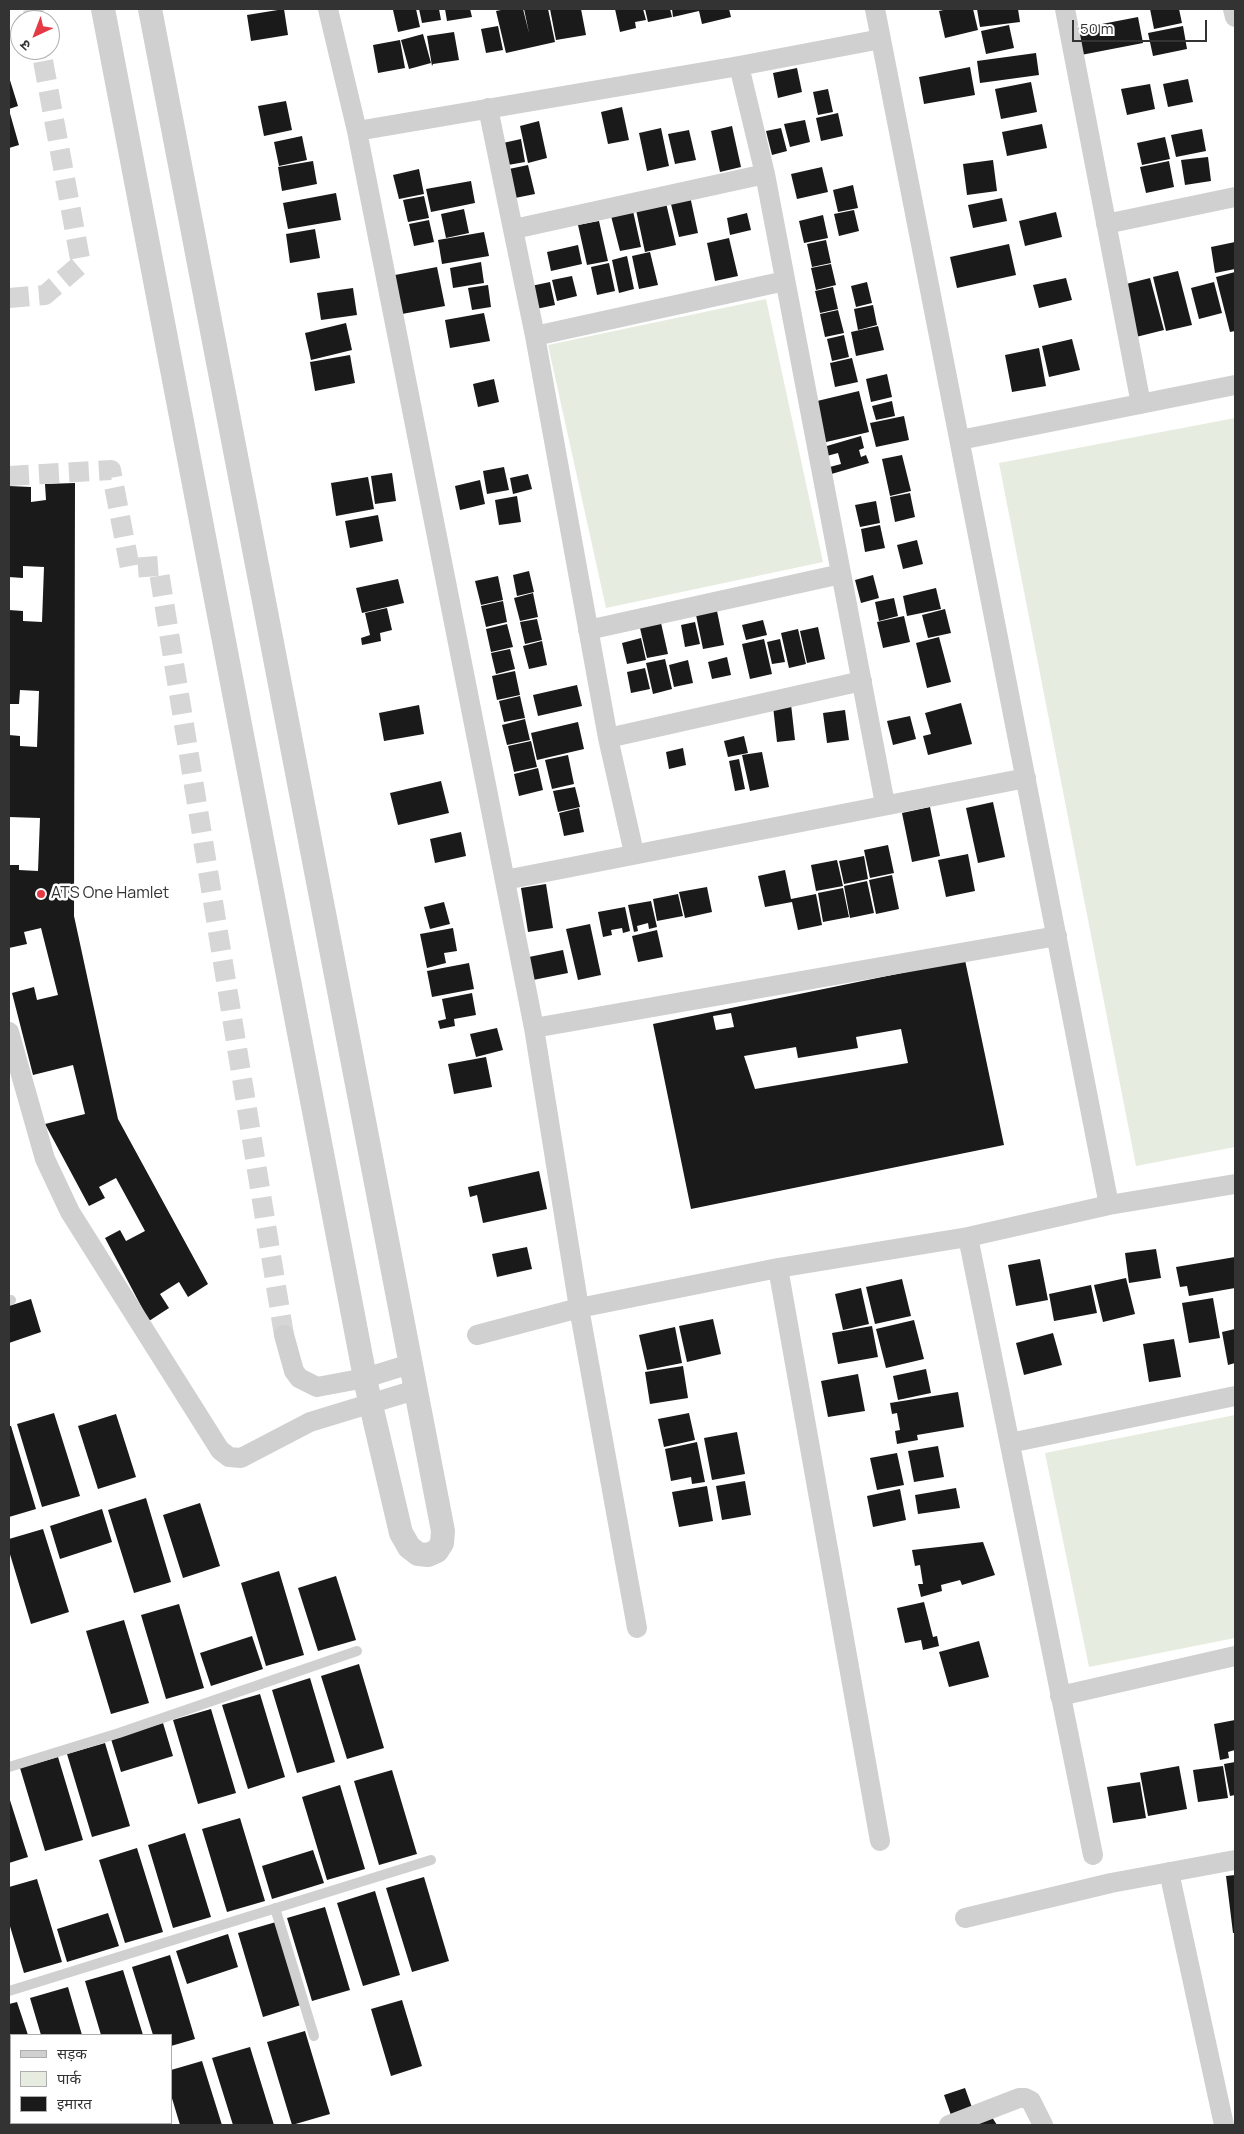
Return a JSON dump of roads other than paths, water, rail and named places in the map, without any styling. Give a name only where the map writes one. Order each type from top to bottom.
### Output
[{"type":"street","points":[[104,9],[365,1378],[401,1533],[409,1547],[418,1554],[428,1555],[437,1551],[442,1543],[443,1530],[150,9]]},
{"type":"street","points":[[328,9],[357,132],[534,1028],[579,1308],[638,1628]]},
{"type":"street","points":[[875,9],[1109,1205]]},
{"type":"street","points":[[1065,9],[1141,404]]},
{"type":"street","points":[[1233,9],[1235,17]]},
{"type":"street","points":[[357,132],[739,66],[881,39]]},
{"type":"street","points":[[739,66],[765,174],[885,804]]},
{"type":"street","points":[[488,108],[535,336],[608,738],[634,854]]},
{"type":"street","points":[[514,229],[765,174]]},
{"type":"street","points":[[1106,224],[1235,197]]},
{"type":"street","points":[[535,336],[785,281]]},
{"type":"street","points":[[960,440],[1235,385]]},
{"type":"street","points":[[588,630],[841,574]]},
{"type":"street","points":[[608,738],[862,682]]},
{"type":"street","points":[[504,880],[885,804],[1026,778]]},
{"type":"street","points":[[534,1028],[1057,936]]},
{"type":"street","points":[[9,1032],[45,1160],[70,1212],[220,1450],[228,1457],[241,1458],[310,1422],[415,1390]]},
{"type":"street","points":[[477,1335],[579,1308],[778,1268],[968,1236],[1109,1205],[1235,1184]]},
{"type":"street","points":[[968,1236],[1093,1855]]},
{"type":"street","points":[[778,1268],[880,1841]]},
{"type":"street","points":[[284,1335],[294,1371],[308,1384],[317,1387],[365,1378],[410,1364]]},
{"type":"street","points":[[1010,1443],[1235,1396]]},
{"type":"street","points":[[1060,1696],[1235,1656]]},
{"type":"street","points":[[965,1918],[1111,1883],[1235,1860]]},
{"type":"street","points":[[1169,1872],[1224,2125]]},
{"type":"street","points":[[948,2125],[1025,2098],[1031,2101],[1043,2125]]},
{"type":"lane","points":[[9,1767],[119,1733],[357,1651]]},
{"type":"lane","points":[[9,1991],[431,1860]]},
{"type":"lane","points":[[276,1908],[314,2036]]},
{"type":"tunnel","points":[[9,298],[45,295],[81,264],[43,60]]},
{"type":"tunnel","points":[[9,476],[111,470],[130,568],[158,566],[284,1335]]},
{"type":"place","name":"ATS One Hamlet","points":[[41,894]]}]
